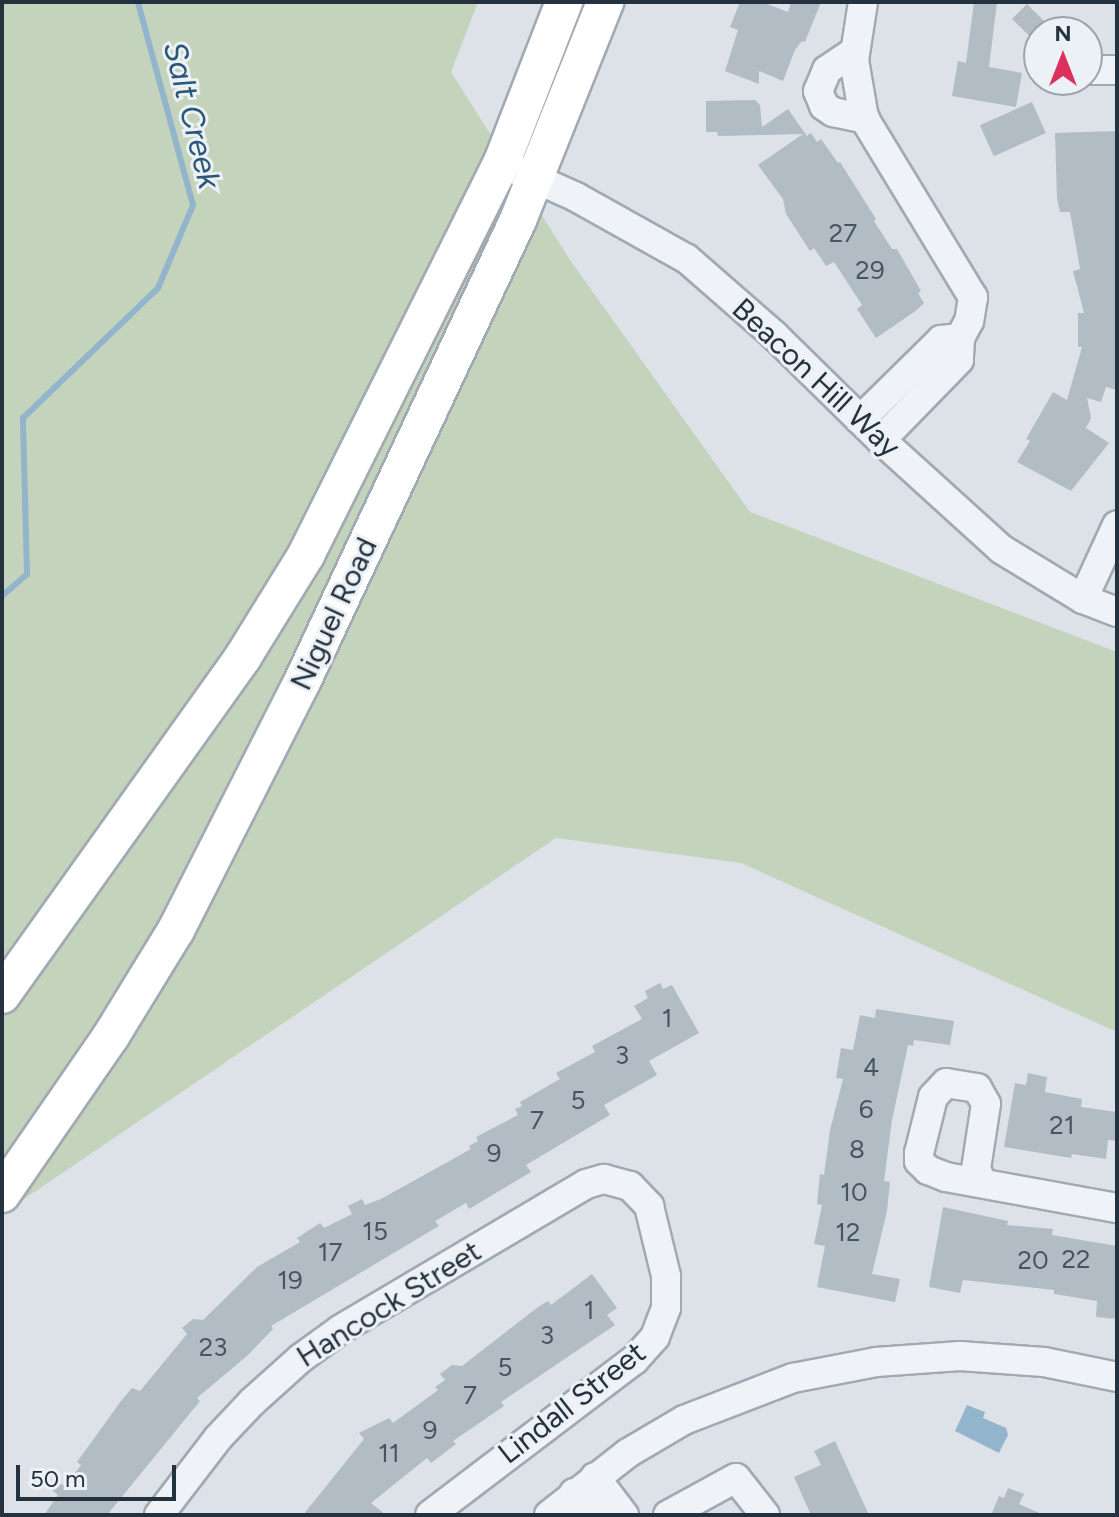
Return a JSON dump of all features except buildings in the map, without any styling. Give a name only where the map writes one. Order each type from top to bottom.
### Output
[{"type":"main road","name":"Niguel Road","points":[[2,995],[243,657],[306,555],[502,162],[564,2]]},
{"type":"main road","name":"Niguel Road","points":[[2,1194],[111,1036],[176,930],[302,682],[535,180],[605,2]]},
{"type":"street","points":[[863,2],[855,51],[857,89],[865,119],[973,297],[969,321],[960,338],[959,360],[881,440]]},
{"type":"street","points":[[855,51],[827,70],[818,91],[820,100],[833,112],[865,119]]},
{"type":"street","name":"Beacon Hill Way","points":[[502,162],[576,197],[687,259],[774,335],[881,440],[1001,549],[1083,599],[1117,612]]},
{"type":"street","points":[[860,420],[941,340],[960,338]]},
{"type":"street","points":[[1083,599],[1117,525]]},
{"type":"street","name":"Hancock Street","points":[[159,1515],[218,1438],[252,1402],[301,1358],[341,1329],[586,1184],[604,1179],[623,1182]]},
{"type":"street","name":"Lindall Street","points":[[430,1515],[634,1360],[655,1337],[666,1308],[666,1276],[649,1206],[638,1192],[623,1182]]},
{"type":"street","points":[[982,1183],[1117,1208]]},
{"type":"street","points":[[549,1515],[585,1485],[684,1420],[793,1378],[910,1357],[960,1356],[1044,1362],[1117,1377]]},
{"type":"street","points":[[668,1515],[736,1478],[765,1515]]},
{"type":"street","points":[[585,1485],[593,1515]]},
{"type":"street","points":[[585,1485],[624,1515]]},
{"type":"green space","points":[[2,2],[478,2],[451,72],[570,260],[750,512],[1117,652],[1117,1032],[741,863],[556,838],[2,1214]]},
{"type":"water","points":[[967,1405],[985,1412],[983,1418],[1006,1428],[1008,1435],[999,1453],[955,1431]]},
{"type":"waterway","name":"Salt Creek","points":[[2,596],[27,574],[23,418],[158,288],[193,205],[138,2]]}]
